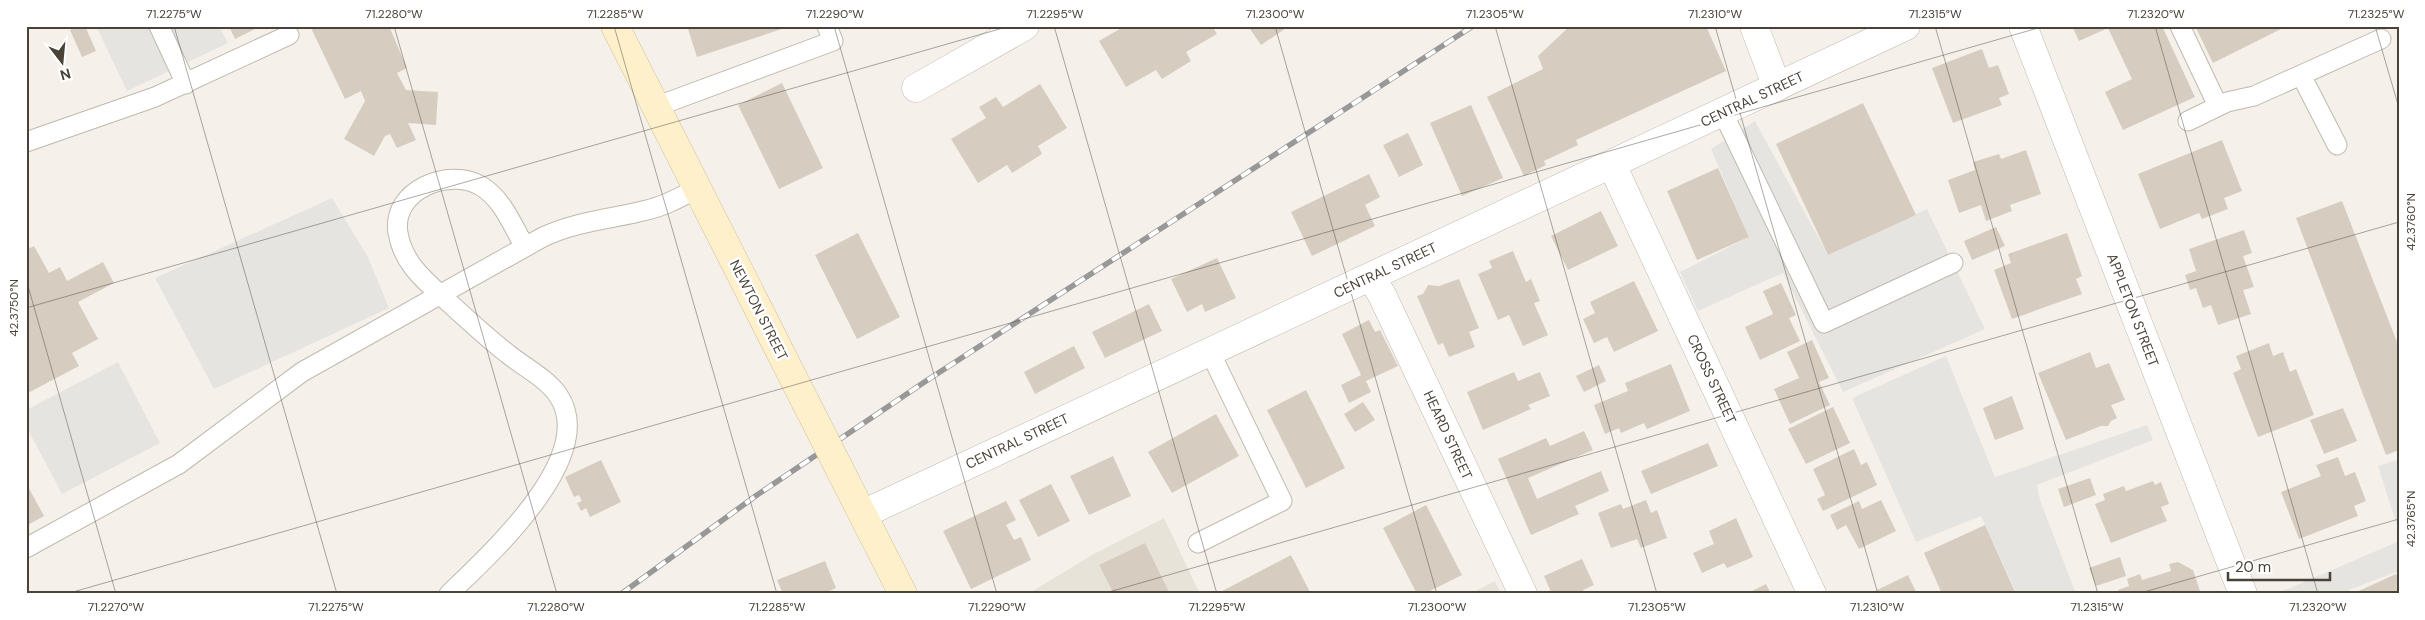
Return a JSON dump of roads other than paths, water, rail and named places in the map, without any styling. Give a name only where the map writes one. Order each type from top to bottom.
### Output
[{"type":"main road","name":"NEWTON STREET","points":[[615,26],[903,594]]},
{"type":"street","points":[[916,88],[1025,26]]},
{"type":"street","points":[[1754,26],[1762,52],[1777,87]]},
{"type":"street","name":"CENTRAL STREET","points":[[863,514],[1906,26]]},
{"type":"street","name":"APPLETON STREET","points":[[2023,26],[2243,594]]},
{"type":"street","name":"CROSS STREET","points":[[1612,165],[1812,594]]},
{"type":"street","name":"HEARD STREET","points":[[1371,277],[1382,295],[1523,594]]},
{"type":"lane","points":[[158,26],[186,84]]},
{"type":"lane","points":[[655,107],[833,41],[827,26]]},
{"type":"lane","points":[[2180,26],[2218,106]]},
{"type":"lane","points":[[26,142],[155,98],[289,35]]},
{"type":"lane","points":[[2188,121],[2218,106],[2254,96],[2381,39]]},
{"type":"lane","points":[[2301,75],[2337,145]]},
{"type":"lane","points":[[1723,113],[1824,323],[1953,263]]},
{"type":"lane","points":[[449,594],[501,542],[527,511],[562,455],[567,432],[566,412],[554,389],[484,335],[412,267],[403,250],[398,231],[398,220],[405,203],[428,185],[438,181],[459,178],[482,186],[491,194],[504,210],[525,247]]},
{"type":"lane","points":[[26,548],[165,473],[302,372],[525,247],[556,231],[581,223],[648,210],[696,189]]},
{"type":"lane","points":[[1198,543],[1282,500],[1210,352]]},
{"type":"railway","points":[[621,594],[757,495],[926,381],[1473,26]]}]
